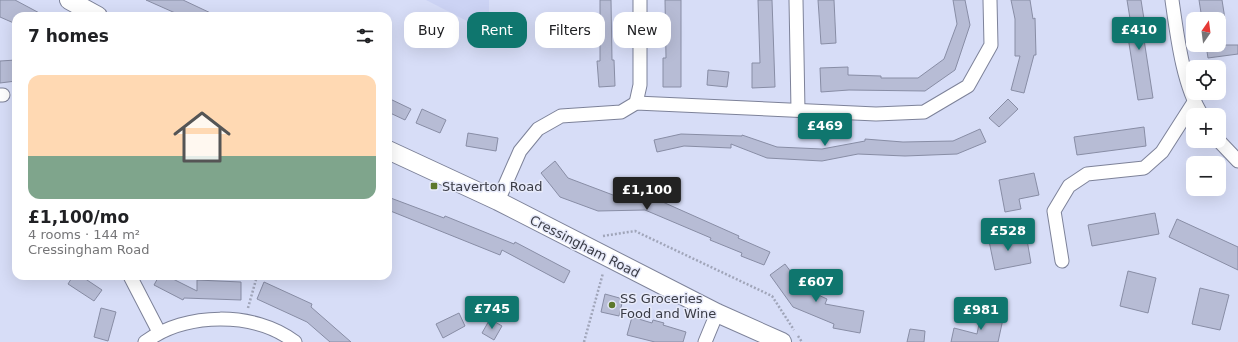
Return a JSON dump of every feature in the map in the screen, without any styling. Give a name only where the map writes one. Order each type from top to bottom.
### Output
[{"type":"street","points":[[69,0],[91,12]]},
{"type":"street","points":[[636,103],[640,85],[640,0]]},
{"type":"street","points":[[796,0],[798,110]]},
{"type":"street","points":[[498,201],[520,151],[538,129],[561,116],[621,112],[636,103],[876,114],[924,112],[968,86],[991,45],[990,0]]},
{"type":"street","points":[[1172,0],[1177,35],[1194,102],[1198,108]]},
{"type":"street","points":[[1062,261],[1054,211],[1069,186],[1087,174],[1144,168],[1162,152],[1194,102]]},
{"type":"street","points":[[1226,148],[1238,161]]},
{"type":"street","name":"Cressingham Road","points":[[392,152],[498,201],[717,313],[782,342]]},
{"type":"street","points":[[132,280],[159,332]]},
{"type":"street","points":[[705,342],[717,313]]},
{"type":"street","points":[[145,342],[159,332],[202,320],[244,320],[268,327],[295,342]]},
{"type":"path","points":[[575,240],[635,231],[772,296],[802,342]]},
{"type":"path","points":[[584,342],[608,257]]},
{"type":"path","points":[[244,320],[257,280]]},
{"type":"shaded area","points":[[426,0],[489,0],[489,12],[467,12],[467,21],[459,17],[459,12],[449,12]]},
{"type":"building","points":[[0,0],[15,0],[38,12],[12,12],[12,22],[0,17]]},
{"type":"building","points":[[146,0],[183,0],[208,12],[173,12]]},
{"type":"building","points":[[600,0],[611,0],[612,60],[614,60],[615,86],[599,87],[597,61],[600,61],[600,48],[605,48],[605,12],[600,12]]},
{"type":"building","points":[[665,0],[681,0],[681,87],[663,87],[663,58],[666,58],[666,48],[671,48],[671,12],[665,12]]},
{"type":"building","points":[[758,0],[772,0],[775,87],[752,88],[752,63],[760,63]]},
{"type":"building","points":[[818,0],[834,0],[836,43],[821,44]]},
{"type":"building","points":[[953,0],[965,0],[970,25],[955,70],[925,91],[849,90],[821,92],[820,68],[848,67],[848,75],[881,76],[881,78],[918,78],[944,59],[957,24]]},
{"type":"building","points":[[1011,0],[1030,0],[1033,19],[1035,18],[1036,55],[1034,55],[1024,93],[1011,90],[1020,56],[1015,56],[1015,19]]},
{"type":"building","points":[[1127,0],[1141,0],[1144,19],[1141,20],[1153,98],[1138,100],[1127,31],[1132,31]]},
{"type":"building","points":[[1199,0],[1222,0],[1224,12],[1201,12]]},
{"type":"building","points":[[1226,45],[1238,45],[1238,54],[1208,58],[1207,52],[1226,52]]},
{"type":"building","points":[[12,60],[12,82],[0,83],[0,61]]},
{"type":"building","points":[[708,70],[729,72],[727,87],[707,85]]},
{"type":"building","points":[[1008,99],[1018,109],[999,127],[989,118]]},
{"type":"building","points":[[392,100],[411,109],[405,120],[392,114]]},
{"type":"building","points":[[422,109],[446,120],[440,133],[416,123]]},
{"type":"building","points":[[1144,127],[1146,146],[1077,155],[1074,137]]},
{"type":"building","points":[[980,129],[986,142],[957,154],[905,156],[858,154],[822,161],[767,158],[731,144],[731,148],[684,146],[657,152],[654,140],[681,134],[742,135],[777,147],[822,149],[865,141],[865,139],[903,142],[953,141]]},
{"type":"building","points":[[468,133],[498,138],[496,151],[466,146]]},
{"type":"building","points":[[555,161],[568,178],[613,195],[647,195],[739,236],[738,238],[770,252],[764,265],[741,256],[742,253],[710,240],[711,238],[645,210],[598,211],[560,197],[541,173]]},
{"type":"building","points":[[1034,173],[1039,195],[1019,199],[1021,209],[1005,212],[999,180]]},
{"type":"building","points":[[392,198],[444,218],[445,216],[514,244],[515,242],[570,271],[564,283],[502,250],[500,255],[392,212]]},
{"type":"building","points":[[1155,213],[1159,234],[1092,246],[1088,225]]},
{"type":"building","points":[[1177,219],[1238,247],[1238,270],[1169,237]]},
{"type":"building","points":[[1005,233],[1007,244],[1027,240],[1031,263],[995,270],[988,236]]},
{"type":"building","points":[[785,264],[803,288],[827,299],[825,304],[864,311],[860,333],[833,328],[834,324],[793,307],[770,275]]},
{"type":"building","points":[[1128,271],[1156,278],[1148,313],[1120,306]]},
{"type":"building","points":[[70,280],[87,280],[102,290],[94,301],[68,284]]},
{"type":"building","points":[[157,280],[175,280],[197,291],[197,280],[241,282],[241,300],[184,298],[183,300],[154,285]]},
{"type":"building","points":[[264,282],[312,304],[311,307],[351,342],[330,342],[307,322],[257,299]]},
{"type":"building","points":[[1200,288],[1229,295],[1220,330],[1192,324]]},
{"type":"building","name":"SS Groceries Food and Wine","points":[[605,294],[623,299],[619,316],[601,312]]},
{"type":"building","points":[[101,308],[116,312],[108,341],[94,337]]},
{"type":"building","points":[[459,313],[465,326],[443,338],[436,324]]},
{"type":"building","points":[[981,314],[1003,319],[998,342],[951,342],[954,328],[977,334]]},
{"type":"building","points":[[632,317],[652,323],[653,320],[664,323],[663,325],[686,332],[683,342],[655,342],[627,335]]},
{"type":"building","points":[[490,319],[502,326],[494,340],[482,333]]},
{"type":"building","points":[[910,329],[925,331],[924,342],[907,342]]},
{"type":"place","name":"Staverton Road","points":[[434,186]]},
{"type":"place","name":"SS Groceries Food and Wine","points":[[612,305]]}]
